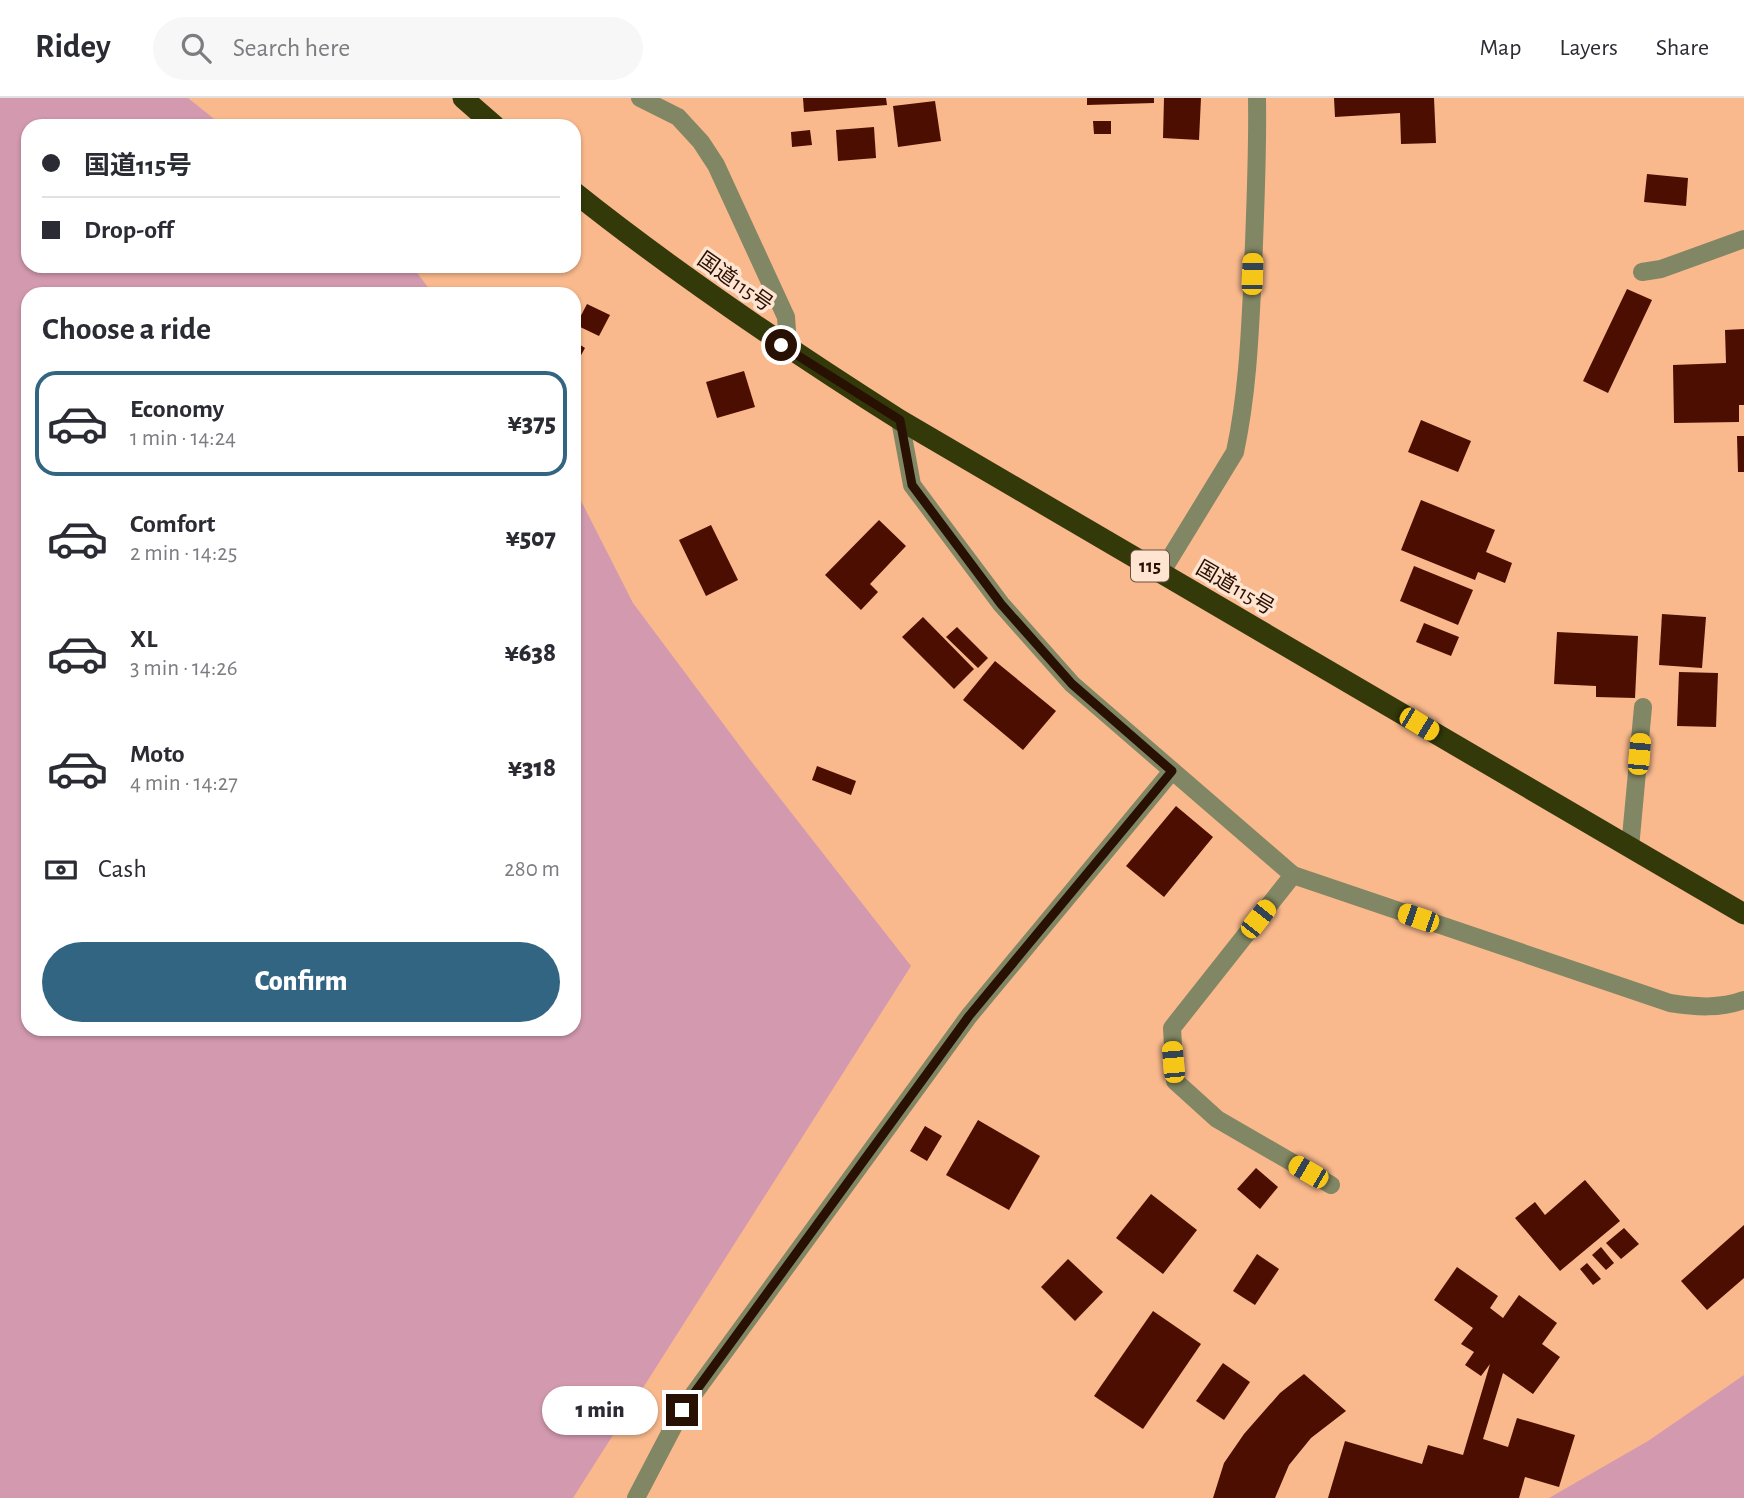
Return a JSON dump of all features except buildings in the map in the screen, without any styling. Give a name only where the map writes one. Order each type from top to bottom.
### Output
[{"type":"highway","points":[[463,98],[487,119]]},
{"type":"highway","name":"国道115号","points":[[581,197],[677,272],[781,345],[900,420],[1744,914]]},
{"type":"street","points":[[640,98],[678,117],[693,131],[716,165],[786,317],[787,331],[781,345]]},
{"type":"street","points":[[1161,573],[1236,452],[1248,376],[1258,146],[1257,98]]},
{"type":"street","points":[[1642,272],[1661,269],[1744,239]]},
{"type":"street","points":[[900,420],[912,485],[1001,604],[1072,684],[1293,875],[1670,1003],[1693,1007],[1717,1006],[1744,1000]]},
{"type":"street","points":[[1630,848],[1643,707]]},
{"type":"street","points":[[636,1498],[682,1410],[969,1016],[1172,771]]},
{"type":"street","points":[[1293,875],[1172,1028],[1175,1081],[1217,1119],[1331,1185]]},
{"type":"shaded area","points":[[0,98],[188,98],[214,119],[21,119],[21,273],[417,273],[428,287],[21,287],[21,1036],[581,1036],[581,501],[633,603],[754,765],[911,966],[573,1498],[0,1498]]},
{"type":"shaded area","points":[[1744,1375],[1744,1498],[1549,1498],[1648,1441]]},
{"type":"route","points":[[682,1410],[969,1016],[1172,771],[1072,684],[1001,604],[912,485],[900,420],[781,345]]}]
